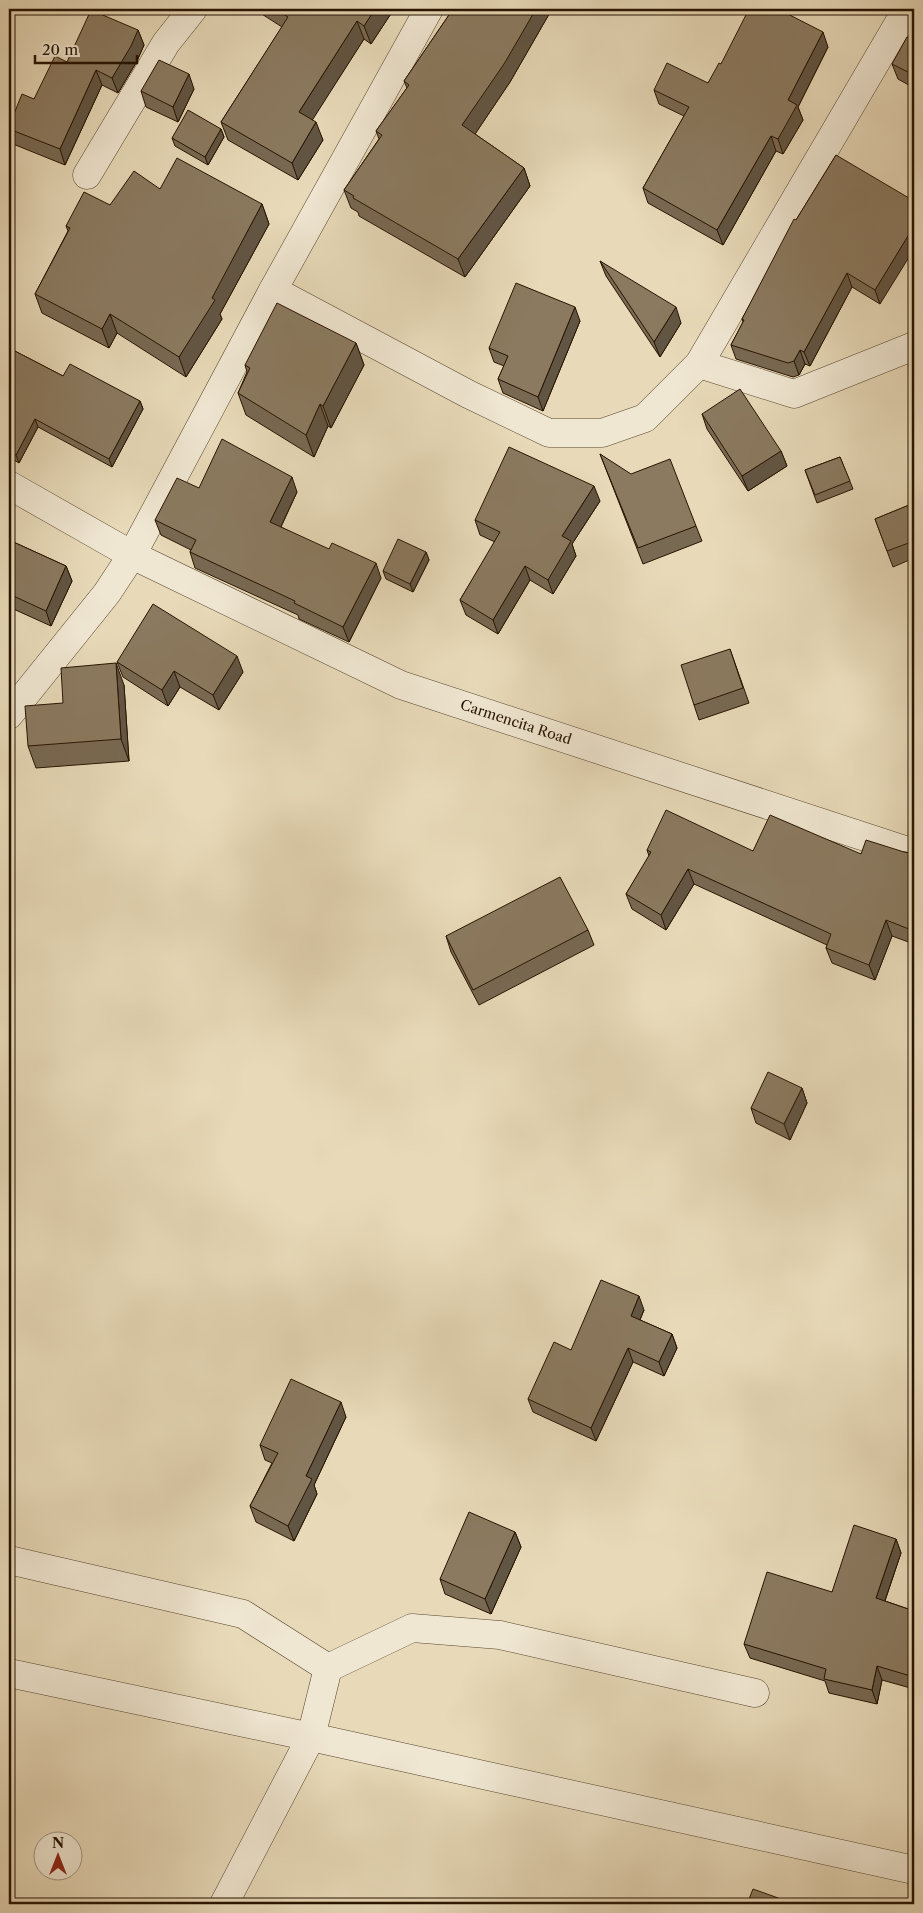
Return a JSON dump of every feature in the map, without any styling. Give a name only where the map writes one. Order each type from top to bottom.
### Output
[{"type":"street","points":[[87,175],[166,43],[193,9]]},
{"type":"street","points":[[9,715],[107,593],[132,555],[273,290],[429,9]]},
{"type":"street","points":[[273,290],[459,389],[549,433],[602,433],[645,418],[699,364],[907,9]]},
{"type":"street","points":[[699,364],[794,394],[914,346]]},
{"type":"street","name":"Carmencita Road","points":[[9,485],[132,555],[400,685],[914,853]]},
{"type":"street","points":[[9,1560],[243,1614],[328,1668]]},
{"type":"street","points":[[328,1668],[412,1628],[500,1635],[755,1693]]},
{"type":"street","points":[[224,1904],[311,1737],[328,1668]]},
{"type":"street","points":[[9,1673],[311,1737],[914,1870]]},
{"type":"building","points":[[275,9],[375,9],[364,26],[357,21],[299,112],[316,122],[292,163],[221,122],[288,17]]},
{"type":"building","points":[[453,9],[536,9],[504,64],[462,125],[524,168],[458,259],[353,198],[354,196],[344,190],[382,135],[376,131],[409,85],[404,81]]},
{"type":"building","points":[[749,9],[778,9],[823,32],[788,100],[797,105],[778,139],[771,136],[717,230],[643,188],[689,107],[654,90],[667,63],[708,83],[719,63],[721,64]]},
{"type":"building","points":[[91,10],[138,30],[112,78],[96,70],[60,149],[9,129],[22,94],[34,99],[55,56],[67,62]]},
{"type":"building","points":[[907,37],[914,41],[914,75],[892,64]]},
{"type":"building","points":[[159,60],[189,74],[173,107],[141,91]]},
{"type":"building","points":[[188,110],[221,129],[205,157],[172,138]]},
{"type":"building","points":[[836,155],[914,201],[914,226],[875,290],[847,273],[804,352],[800,350],[794,361],[788,363],[731,345],[744,320],[742,319],[794,219],[796,220]]},
{"type":"building","points":[[177,158],[262,204],[212,298],[215,300],[179,357],[110,314],[102,329],[35,294],[70,228],[66,226],[84,192],[110,205],[134,171],[160,189]]},
{"type":"building","points":[[600,261],[676,307],[654,342]]},
{"type":"building","points":[[516,283],[575,307],[538,397],[498,379],[508,356],[489,348]]},
{"type":"building","points":[[277,303],[356,343],[323,406],[320,404],[306,435],[238,393],[250,368],[245,365]]},
{"type":"building","points":[[9,348],[63,376],[70,364],[140,401],[109,459],[35,419],[16,455],[9,451],[9,384],[11,380],[9,378]]},
{"type":"building","points":[[740,389],[781,451],[742,476],[702,414]]},
{"type":"building","points":[[222,439],[292,477],[270,522],[329,549],[332,543],[376,563],[343,627],[294,603],[295,601],[190,552],[196,540],[155,520],[177,478],[199,488]]},
{"type":"building","points":[[509,447],[594,486],[562,536],[571,541],[548,580],[525,566],[493,620],[460,600],[500,532],[475,520]]},
{"type":"building","points":[[600,454],[631,474],[670,459],[696,526],[638,548]]},
{"type":"building","points":[[840,457],[850,481],[815,495],[805,470]]},
{"type":"building","points":[[914,503],[914,541],[887,551],[875,519]]},
{"type":"building","points":[[398,539],[426,552],[410,584],[383,571]]},
{"type":"building","points":[[9,540],[66,566],[46,611],[9,594]]},
{"type":"building","points":[[153,604],[237,656],[213,695],[174,671],[162,690],[117,662]]},
{"type":"building","points":[[730,649],[743,688],[694,705],[681,665]]},
{"type":"building","points":[[116,663],[121,739],[28,746],[25,706],[63,703],[61,668]]},
{"type":"building","points":[[666,810],[753,851],[770,815],[861,854],[866,840],[904,852],[911,853],[914,851],[914,931],[886,920],[869,965],[826,948],[831,934],[688,869],[661,915],[626,894],[651,852],[647,850]]},
{"type":"building","points":[[560,877],[588,930],[473,990],[446,936]]},
{"type":"building","points":[[768,1072],[802,1088],[784,1124],[751,1108]]},
{"type":"building","points":[[601,1280],[639,1296],[631,1316],[672,1334],[659,1362],[628,1348],[591,1428],[528,1399],[554,1342],[571,1350]]},
{"type":"building","points":[[291,1379],[341,1402],[306,1476],[312,1479],[288,1526],[250,1506],[278,1453],[260,1445]]},
{"type":"building","points":[[469,1512],[515,1532],[485,1599],[440,1579]]},
{"type":"building","points":[[854,1525],[896,1539],[876,1598],[914,1611],[914,1677],[877,1666],[872,1690],[824,1679],[826,1669],[744,1644],[767,1572],[832,1592]]},
{"type":"building","points":[[753,1889],[795,1904],[747,1904]]}]
